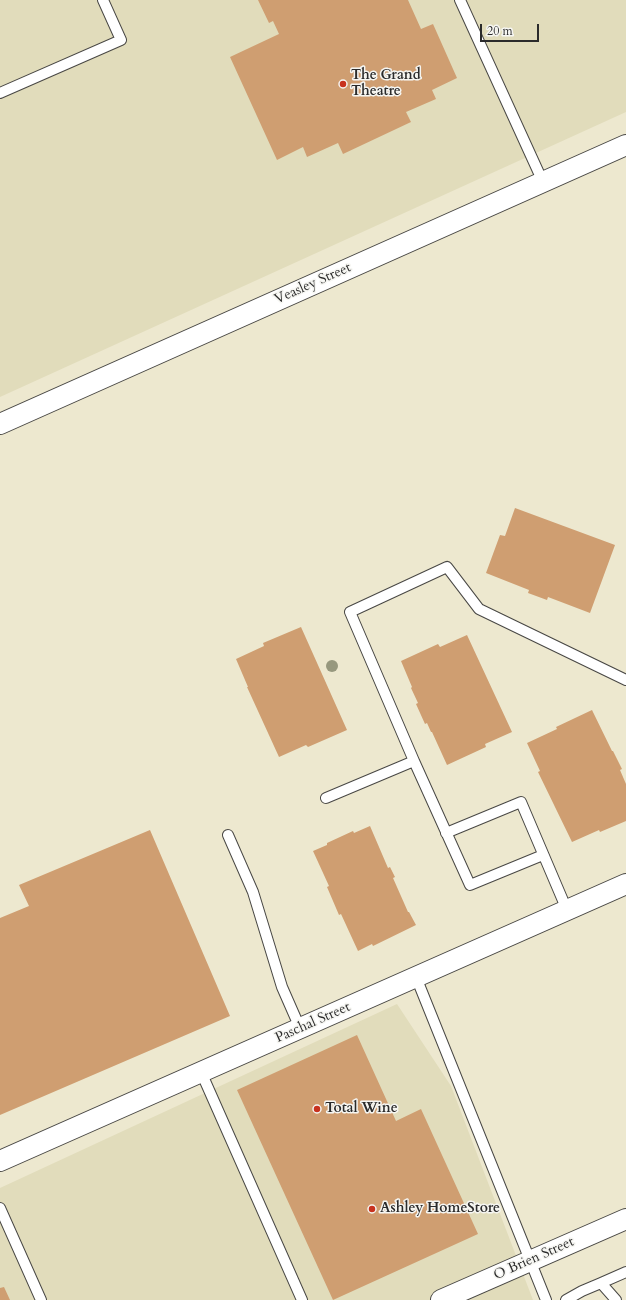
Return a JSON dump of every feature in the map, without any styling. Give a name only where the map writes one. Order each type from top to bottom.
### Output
[{"type":"street","name":"Veasley Street","points":[[0,424],[626,145]]},
{"type":"street","name":"Paschal Street","points":[[0,1161],[626,884]]},
{"type":"street","name":"O Brien Street","points":[[441,1300],[626,1218]]},
{"type":"lane","points":[[0,93],[121,40],[103,0]]},
{"type":"lane","points":[[460,0],[543,182]]},
{"type":"lane","points":[[543,855],[470,885],[414,761],[350,612],[447,567],[479,609],[626,680]]},
{"type":"lane","points":[[326,798],[414,761]]},
{"type":"lane","points":[[446,833],[521,802],[567,910]]},
{"type":"lane","points":[[228,835],[253,892],[282,987],[300,1028]]},
{"type":"lane","points":[[416,977],[529,1261],[546,1300]]},
{"type":"lane","points":[[201,1072],[302,1300]]},
{"type":"lane","points":[[1,1213],[41,1300]]},
{"type":"lane","points":[[566,1300],[582,1291],[626,1272]]},
{"type":"lane","points":[[601,1283],[616,1300]]},
{"type":"shaded area","points":[[0,0],[626,0],[626,112],[0,397]]},
{"type":"shaded area","points":[[397,1004],[451,1086],[533,1300],[0,1300],[0,1188]]},
{"type":"building","name":"The Grand Theatre","points":[[258,0],[408,0],[421,29],[433,24],[457,78],[432,90],[436,99],[406,112],[411,122],[343,154],[338,143],[307,157],[303,147],[277,160],[230,57],[279,34],[273,21],[269,23]]},
{"type":"building","points":[[515,508],[615,545],[590,613],[548,597],[547,600],[528,593],[529,590],[486,573],[500,535],[505,536]]},
{"type":"building","points":[[301,627],[347,730],[308,747],[306,745],[279,757],[236,659],[264,646],[263,643]]},
{"type":"building","points":[[467,635],[512,732],[485,744],[486,747],[447,765],[432,732],[427,723],[425,724],[416,704],[418,703],[401,661],[438,644],[440,647]]},
{"type":"building","points":[[592,710],[622,769],[620,770],[626,784],[626,821],[600,832],[599,830],[572,842],[538,772],[540,771],[527,743]]},
{"type":"building","points":[[370,826],[388,868],[390,867],[395,877],[393,878],[408,912],[416,925],[373,946],[372,944],[358,951],[341,914],[339,915],[327,887],[329,886],[313,851],[353,831],[354,833]]},
{"type":"building","points":[[150,830],[230,1016],[0,1115],[0,918],[29,906],[19,885]]},
{"type":"building","points":[[357,1035],[396,1121],[421,1109],[478,1234],[333,1300],[237,1090]]},
{"type":"building","points":[[4,1287],[10,1300],[0,1300],[0,1288]]},
{"type":"place","name":"The Grand Theatre","points":[[343,84]]},
{"type":"place","name":"Total Wine","points":[[317,1109]]},
{"type":"place","name":"Ashley HomeStore","points":[[372,1209]]}]
